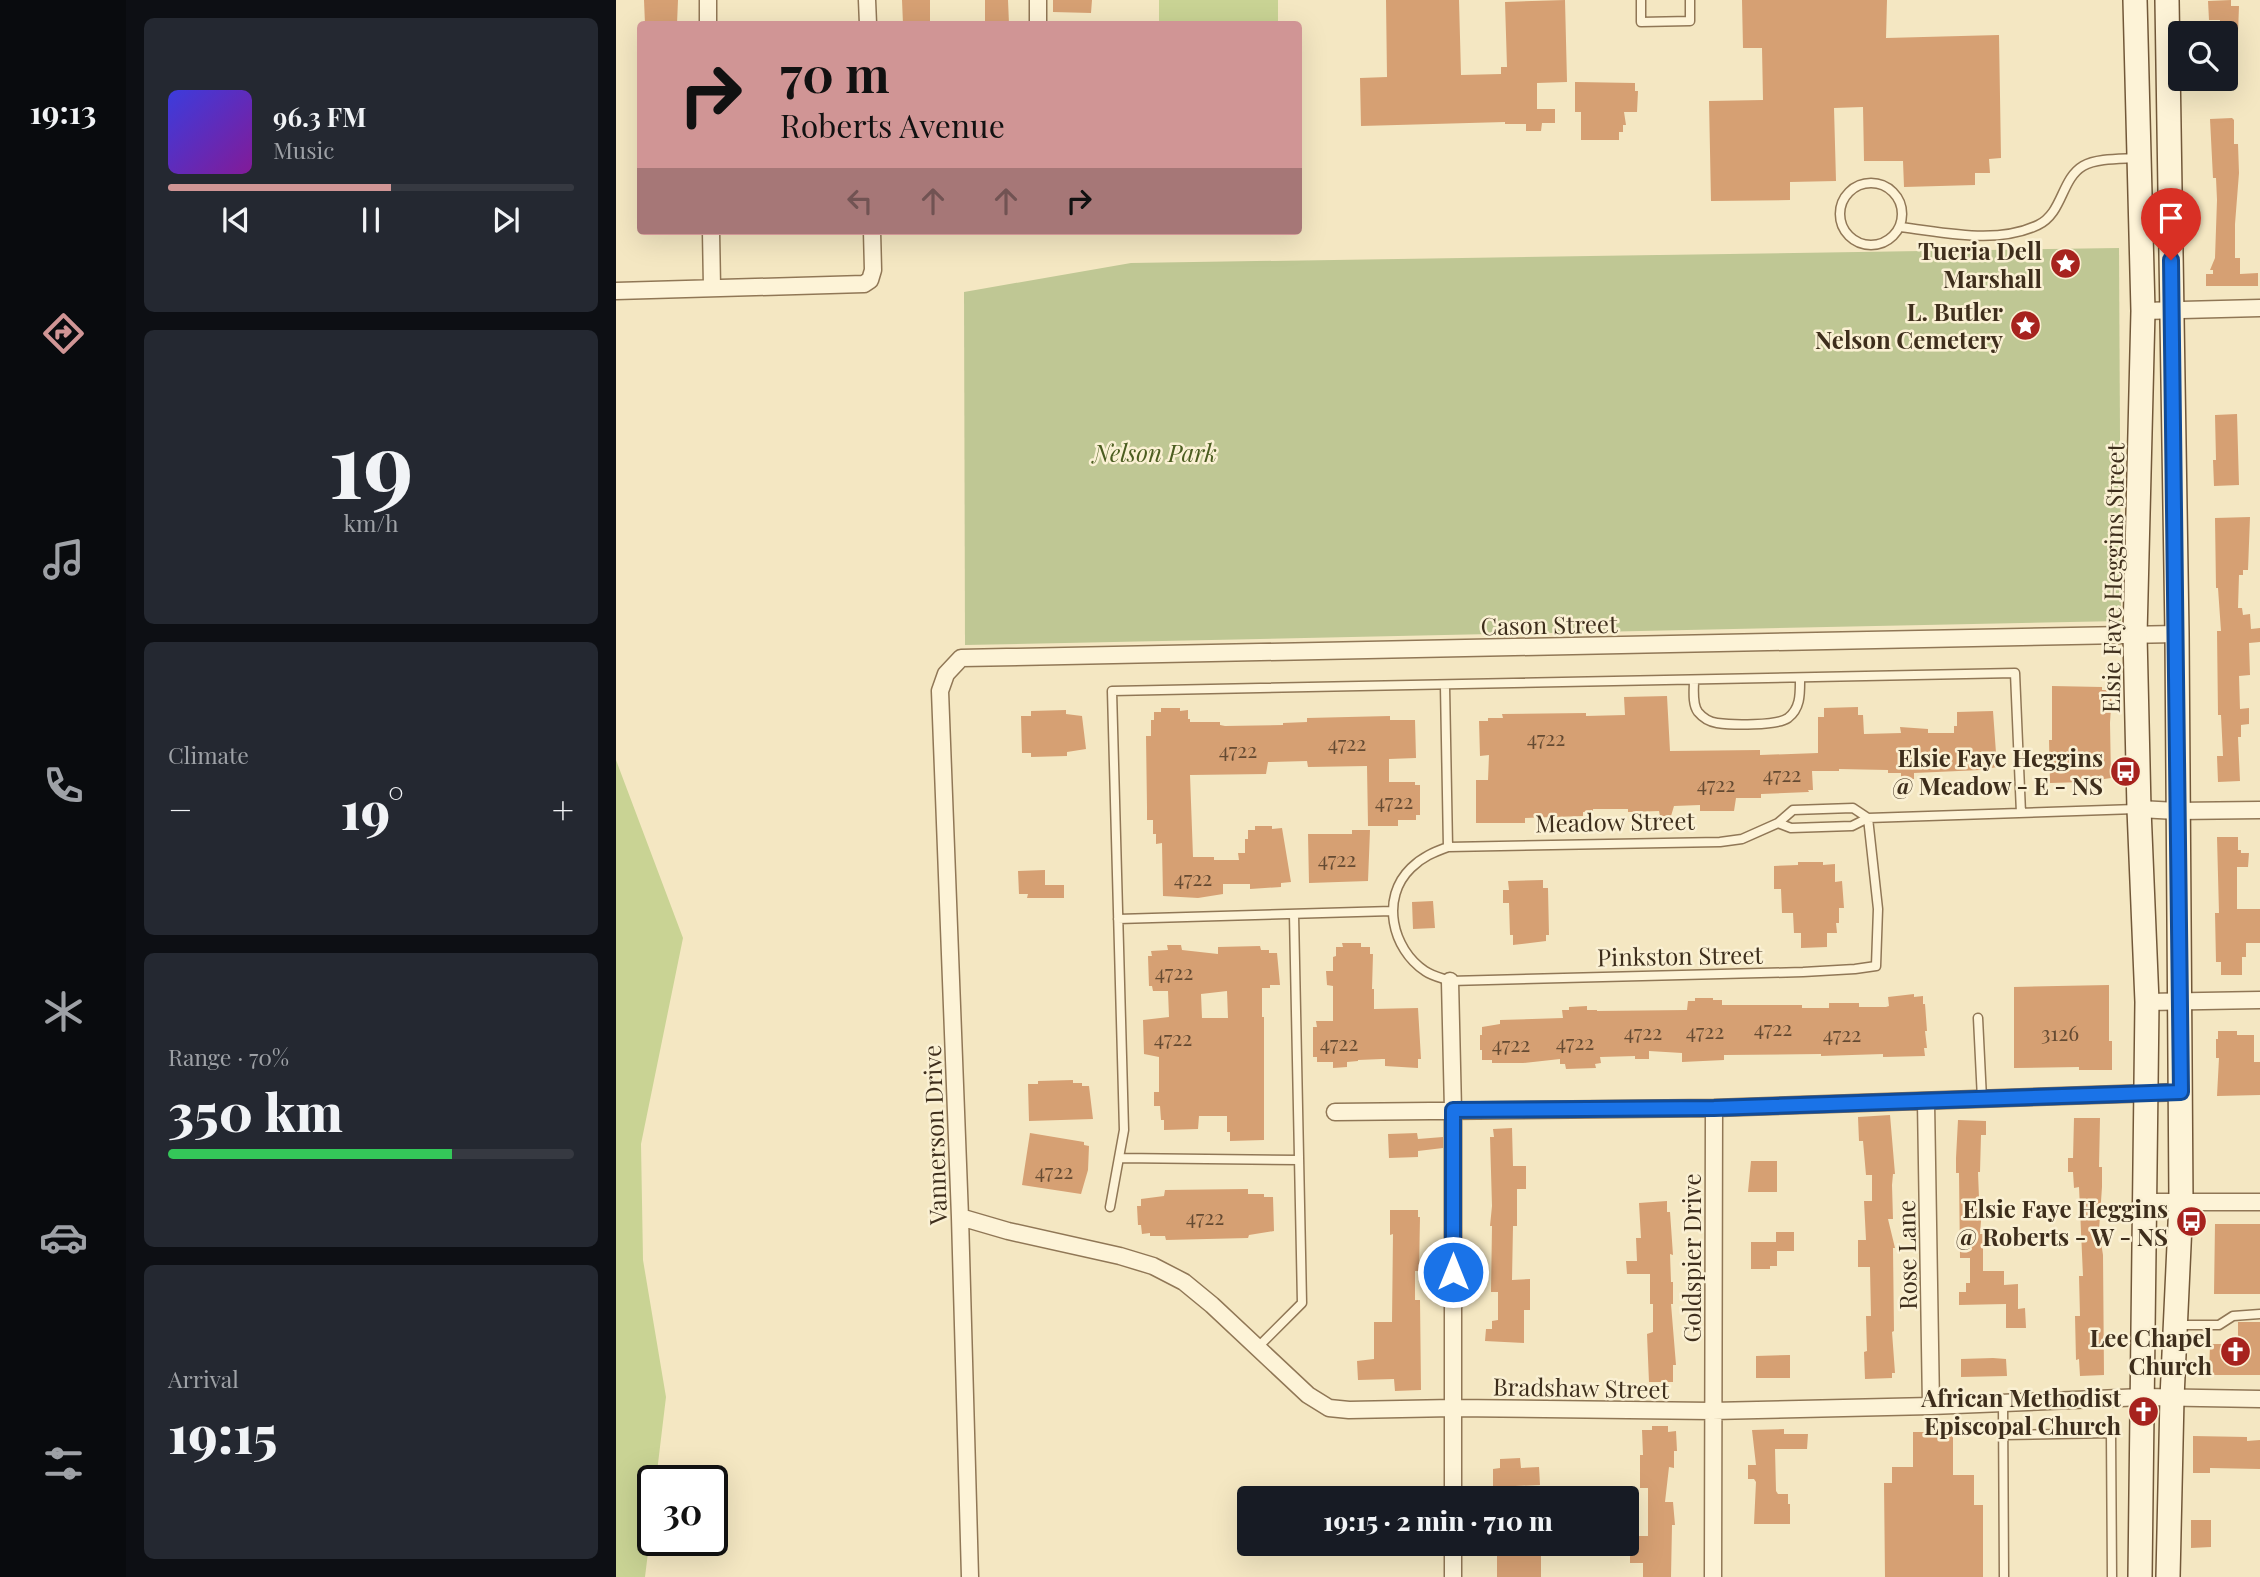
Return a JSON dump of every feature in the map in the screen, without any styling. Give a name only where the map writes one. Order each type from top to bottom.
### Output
[{"type":"main road","name":"Elsie Faye Heggins Street","points":[[2135,0],[2143,312],[2135,635],[2138,809],[2147,1002],[2140,1577]]},
{"type":"main road","points":[[2167,0],[2181,1092],[2181,1202],[2172,1398],[2168,1577]]},
{"type":"main road","points":[[2139,158],[2170,157]]},
{"type":"street","points":[[708,0],[708,21]]},
{"type":"street","points":[[867,0],[868,21]]},
{"type":"street","points":[[1038,0],[1038,21]]},
{"type":"street","points":[[711,235],[712,287]]},
{"type":"street","points":[[616,291],[864,284],[870,280],[873,270],[872,235]]},
{"type":"street","points":[[2143,312],[2260,308]]},
{"type":"street","name":"Cason Street","points":[[940,691],[946,674],[961,658],[2177,634]]},
{"type":"street","name":"Vannerson Drive","points":[[940,691],[960,1217],[970,1577]]},
{"type":"street","name":"Meadow Street","points":[[2138,809],[2260,810]]},
{"type":"street","points":[[1450,981],[1453,1110],[1453,1486]]},
{"type":"street","points":[[2147,1002],[2260,1000]]},
{"type":"street","points":[[1335,1112],[1714,1108],[2181,1092]]},
{"type":"street","name":"Rose Lane","points":[[1926,1102],[1931,1406]]},
{"type":"street","name":"Goldspier Drive","points":[[1713,1577],[1714,1108]]},
{"type":"street","points":[[2145,1202],[2260,1202]]},
{"type":"street","name":"Bradshaw Street","points":[[960,1217],[1008,1231],[1119,1256],[1153,1266],[1184,1282],[1307,1395],[1329,1408],[1712,1411],[1931,1406],[2143,1397],[2260,1399]]},
{"type":"street","points":[[1453,1556],[1453,1577]]},
{"type":"lane","points":[[1641,0],[1642,22],[1690,21],[1690,0]]},
{"type":"lane","points":[[1900,227],[1979,236],[2013,232],[2039,225],[2053,213],[2073,175],[2084,165],[2139,158]]},
{"type":"lane","points":[[1864,183],[1884,185],[1898,198],[1902,217],[1900,227],[1894,236],[1885,242],[1864,245],[1846,233],[1841,224],[1842,203],[1847,194],[1864,183]]},
{"type":"lane","points":[[1110,1208],[1124,1130],[1112,691],[2015,673],[2021,813]]},
{"type":"lane","points":[[1694,680],[1695,704],[1698,712],[1707,720],[1717,723],[1779,723],[1797,708],[1800,678]]},
{"type":"lane","points":[[1445,685],[1448,846],[1427,855],[1409,869],[1397,889],[1392,911],[1396,936],[1408,957],[1427,973],[1450,981]]},
{"type":"lane","name":"Meadow Street","points":[[1448,846],[1720,842],[1742,839],[1778,823],[1793,810],[1853,808],[1868,818]]},
{"type":"lane","name":"Meadow Street","points":[[1778,823],[1791,828],[1852,826],[1868,818],[2138,809]]},
{"type":"lane","name":"Pinkston Street","points":[[1450,981],[1855,969],[1876,965],[1878,909],[1868,818]]},
{"type":"lane","points":[[1118,919],[1392,911]]},
{"type":"lane","points":[[1257,1348],[1302,1303],[1294,914]]},
{"type":"lane","points":[[1978,1018],[1982,1100]]},
{"type":"lane","points":[[1119,1158],[1299,1160]]},
{"type":"lane","points":[[2175,1325],[2219,1325],[2232,1316],[2260,1314]]},
{"type":"lane","points":[[2003,1403],[2004,1577]]},
{"type":"lane","points":[[2003,1434],[2111,1433],[2112,1577]]},
{"type":"green space","points":[[1159,0],[1278,0],[1278,21],[1159,21]]},
{"type":"green space","name":"Nelson Park","points":[[2119,248],[2121,621],[965,645],[964,292],[1131,263]]},
{"type":"green space","points":[[616,760],[683,938],[641,1144],[643,1260],[666,1397],[658,1465],[637,1465],[637,1556],[648,1556],[645,1577],[616,1577]]},
{"type":"building","points":[[644,0],[678,0],[677,21],[645,21]]},
{"type":"building","points":[[902,0],[930,0],[930,21],[903,21]]},
{"type":"building","points":[[985,0],[1008,0],[1009,21],[985,21]]},
{"type":"building","points":[[1053,0],[1092,0],[1091,13],[1053,12]]},
{"type":"building","points":[[1386,0],[1459,0],[1461,75],[1501,74],[1501,67],[1507,67],[1505,2],[1565,0],[1567,82],[1537,83],[1537,109],[1555,109],[1555,123],[1542,123],[1541,131],[1526,131],[1526,124],[1505,122],[1361,126],[1360,78],[1387,77]]},
{"type":"building","points":[[1742,0],[1887,0],[1886,38],[1999,35],[2001,158],[1989,159],[1990,173],[1975,173],[1975,185],[1904,187],[1903,161],[1864,161],[1863,107],[1834,108],[1836,181],[1790,182],[1790,200],[1711,201],[1709,101],[1763,100],[1762,48],[1743,48]]},
{"type":"building","points":[[2231,0],[2231,6],[2239,6],[2238,33],[2238,21],[2209,20],[2208,1]]},
{"type":"building","points":[[1575,82],[1635,83],[1635,91],[1638,91],[1637,112],[1624,112],[1626,125],[1623,125],[1623,132],[1619,132],[1619,140],[1581,140],[1581,112],[1575,112]]},
{"type":"building","points":[[2232,118],[2234,144],[2238,144],[2239,173],[2235,258],[2240,258],[2240,274],[2258,273],[2258,286],[2206,286],[2206,274],[2213,274],[2213,270],[2210,270],[2215,258],[2217,200],[2210,119]]},
{"type":"building","points":[[2237,414],[2239,485],[2214,486],[2215,415]]},
{"type":"building","points":[[2250,517],[2248,570],[2243,570],[2243,575],[2239,575],[2238,608],[2242,608],[2243,615],[2250,614],[2251,629],[2260,628],[2260,642],[2249,643],[2250,675],[2239,676],[2240,709],[2249,708],[2249,724],[2241,725],[2241,737],[2238,737],[2240,781],[2218,782],[2217,756],[2223,756],[2221,715],[2218,715],[2217,631],[2221,631],[2216,588],[2215,518]]},
{"type":"building","points":[[2052,686],[2102,687],[2102,690],[2112,690],[2111,778],[2050,783]]},
{"type":"building","points":[[1667,696],[1670,751],[1760,750],[1760,755],[1818,753],[1818,717],[1824,717],[1824,708],[1858,707],[1858,715],[1863,715],[1864,734],[1901,733],[1900,727],[1928,729],[1928,733],[1954,733],[1957,712],[1993,711],[1997,767],[1914,773],[1914,779],[1901,779],[1901,773],[1888,773],[1888,770],[1812,771],[1813,790],[1761,794],[1761,798],[1736,798],[1734,811],[1700,811],[1700,805],[1674,806],[1671,816],[1660,816],[1659,811],[1593,809],[1593,812],[1583,812],[1583,816],[1525,818],[1525,823],[1476,823],[1476,780],[1488,780],[1489,755],[1480,756],[1479,721],[1503,718],[1502,714],[1625,715],[1624,697]]},
{"type":"building","points":[[1161,708],[1188,710],[1190,722],[1220,722],[1220,725],[1225,726],[1283,725],[1307,722],[1307,718],[1390,716],[1390,720],[1415,720],[1416,758],[1389,759],[1389,782],[1415,782],[1415,785],[1420,785],[1420,815],[1416,815],[1416,820],[1398,820],[1398,826],[1368,826],[1367,766],[1308,767],[1307,761],[1268,762],[1266,774],[1190,775],[1193,857],[1239,860],[1238,853],[1245,853],[1248,830],[1255,830],[1255,826],[1282,828],[1291,882],[1281,883],[1281,887],[1250,889],[1250,884],[1223,884],[1223,894],[1198,898],[1163,896],[1162,843],[1156,844],[1153,820],[1147,820],[1146,736],[1151,736],[1151,720],[1154,720],[1154,712],[1161,712]]},
{"type":"building","points":[[1066,710],[1066,714],[1082,716],[1086,749],[1067,752],[1067,756],[1031,757],[1031,753],[1022,753],[1021,716],[1031,716],[1031,711]]},
{"type":"building","points":[[1352,830],[1370,830],[1368,881],[1309,883],[1308,834],[1352,834]]},
{"type":"building","points":[[2217,837],[2238,837],[2238,850],[2241,850],[2241,853],[2249,853],[2248,867],[2237,867],[2237,909],[2260,909],[2260,943],[2246,943],[2246,957],[2242,957],[2242,975],[2221,975],[2221,962],[2216,962],[2215,913],[2219,913]]},
{"type":"building","points":[[1798,862],[1835,864],[1835,882],[1842,881],[1844,908],[1839,908],[1837,933],[1827,933],[1827,947],[1801,948],[1801,933],[1794,933],[1793,913],[1782,913],[1781,889],[1774,889],[1774,866],[1798,865]]},
{"type":"building","points":[[1045,870],[1045,885],[1064,885],[1064,898],[1027,898],[1028,894],[1019,894],[1018,871]]},
{"type":"building","points":[[1543,880],[1543,888],[1548,888],[1549,935],[1546,935],[1546,941],[1513,945],[1509,903],[1503,903],[1503,890],[1509,890],[1508,881]]},
{"type":"building","points":[[1433,901],[1435,928],[1413,929],[1412,902]]},
{"type":"building","points":[[1342,943],[1361,943],[1361,947],[1370,947],[1370,954],[1373,954],[1374,1009],[1418,1008],[1421,1059],[1418,1059],[1418,1068],[1385,1066],[1385,1059],[1382,1059],[1347,1062],[1347,1067],[1333,1068],[1333,1062],[1317,1062],[1317,1057],[1313,1057],[1313,1027],[1317,1027],[1316,1021],[1333,1021],[1333,986],[1327,985],[1326,971],[1333,971],[1336,947],[1343,947]]},
{"type":"building","points":[[1167,945],[1181,945],[1182,950],[1218,954],[1218,947],[1260,946],[1261,950],[1277,953],[1280,985],[1262,988],[1264,1140],[1230,1141],[1227,1116],[1199,1116],[1198,1129],[1164,1130],[1160,1106],[1154,1106],[1154,1092],[1159,1092],[1159,1057],[1144,1054],[1143,1020],[1169,1017],[1168,991],[1153,991],[1152,986],[1149,986],[1148,956],[1152,956],[1151,951],[1168,950]],"holes":[[[1227,991],[1228,1018],[1202,1018],[1201,994]]]},
{"type":"building","points":[[2109,985],[2112,1070],[2079,1070],[2079,1067],[2014,1068],[2014,987]]},
{"type":"building","points":[[1914,994],[1914,997],[1923,996],[1925,1004],[1925,1056],[1724,1055],[1724,1060],[1682,1062],[1682,1053],[1649,1051],[1649,1059],[1635,1059],[1635,1056],[1600,1057],[1601,1063],[1595,1064],[1596,1068],[1566,1069],[1565,1064],[1560,1064],[1560,1059],[1492,1063],[1492,1060],[1482,1060],[1480,1050],[1482,1027],[1500,1024],[1500,1020],[1563,1018],[1562,1010],[1569,1010],[1569,1007],[1587,1006],[1587,1010],[1597,1011],[1687,1010],[1688,1001],[1695,1001],[1695,998],[1713,998],[1722,1000],[1722,1005],[1802,1005],[1802,1008],[1829,1008],[1829,1003],[1859,1003],[1859,1007],[1886,1007],[1889,1006],[1888,997]]},
{"type":"building","points":[[2218,1031],[2254,1035],[2254,1062],[2260,1062],[2260,1095],[2217,1096]]},
{"type":"building","points":[[1073,1080],[1073,1083],[1089,1086],[1093,1119],[1029,1121],[1028,1084],[1038,1084],[1038,1081]]},
{"type":"building","points":[[1890,1115],[1895,1174],[1892,1185],[1893,1219],[1888,1219],[1895,1248],[1892,1332],[1895,1373],[1892,1373],[1892,1378],[1865,1379],[1866,1316],[1871,1316],[1870,1267],[1858,1267],[1858,1240],[1866,1240],[1864,1201],[1872,1201],[1872,1175],[1866,1175],[1863,1141],[1859,1141],[1858,1117]]},
{"type":"building","points":[[2074,1118],[2100,1118],[2099,1167],[2102,1167],[2102,1187],[2099,1230],[2103,1255],[2104,1375],[2080,1376],[2079,1359],[2076,1360],[2075,1316],[2080,1316],[2079,1276],[2083,1276],[2079,1187],[2074,1188],[2073,1172],[2068,1172],[2068,1158],[2073,1158]]},
{"type":"building","points":[[1958,1120],[1986,1121],[1986,1135],[1981,1135],[1978,1172],[1982,1207],[1980,1234],[1983,1234],[1983,1271],[2004,1271],[2004,1285],[2018,1284],[2018,1309],[2025,1308],[2026,1328],[2006,1328],[2006,1304],[1959,1305],[1959,1292],[1966,1292],[1966,1283],[1970,1283],[1970,1258],[1960,1258],[1959,1173],[1956,1173]]},
{"type":"building","points":[[1512,1128],[1513,1166],[1526,1166],[1526,1189],[1517,1189],[1512,1280],[1530,1279],[1530,1310],[1524,1310],[1524,1343],[1485,1341],[1486,1329],[1492,1329],[1492,1321],[1498,1320],[1498,1292],[1491,1292],[1490,1137],[1494,1137],[1493,1129]]},
{"type":"building","points":[[1030,1133],[1084,1142],[1084,1145],[1089,1146],[1088,1170],[1081,1194],[1022,1185]]},
{"type":"building","points":[[1417,1133],[1418,1139],[1443,1137],[1443,1148],[1418,1151],[1418,1157],[1389,1158],[1388,1134]]},
{"type":"building","points":[[1751,1161],[1777,1161],[1777,1192],[1748,1192]]},
{"type":"building","points":[[1248,1189],[1248,1194],[1273,1197],[1274,1231],[1249,1235],[1248,1238],[1166,1240],[1165,1236],[1142,1234],[1141,1225],[1138,1225],[1137,1206],[1141,1206],[1141,1199],[1164,1196],[1165,1190]]},
{"type":"building","points":[[1667,1201],[1673,1255],[1670,1254],[1673,1282],[1671,1304],[1676,1365],[1673,1365],[1673,1382],[1649,1382],[1647,1334],[1653,1332],[1650,1274],[1627,1274],[1626,1261],[1637,1261],[1636,1238],[1641,1238],[1639,1203]]},
{"type":"building","points":[[1390,1210],[1418,1210],[1420,1217],[1419,1271],[1415,1271],[1415,1300],[1420,1300],[1421,1390],[1395,1391],[1394,1379],[1358,1380],[1357,1361],[1374,1359],[1374,1322],[1392,1322],[1393,1234],[1390,1235]]},
{"type":"building","points":[[2215,1224],[2260,1224],[2260,1294],[2214,1294]]},
{"type":"building","points":[[1776,1232],[1794,1232],[1794,1251],[1777,1251],[1777,1266],[1770,1266],[1770,1269],[1751,1269],[1751,1242],[1776,1242]]},
{"type":"building","name":"Lee Chapel Church","points":[[2238,1322],[2260,1322],[2260,1375],[2209,1375],[2210,1344],[2238,1341]]},
{"type":"building","points":[[1790,1355],[1790,1378],[1756,1378],[1756,1356]]},
{"type":"building","points":[[1961,1359],[2006,1359],[2007,1376],[1961,1377]]},
{"type":"building","points":[[1652,1426],[1668,1426],[1668,1432],[1676,1431],[1677,1451],[1674,1451],[1674,1468],[1669,1467],[1665,1502],[1673,1502],[1675,1525],[1672,1525],[1671,1577],[1643,1577],[1643,1563],[1630,1563],[1630,1556],[1639,1556],[1639,1536],[1648,1536],[1648,1488],[1640,1488],[1640,1455],[1643,1455],[1642,1430],[1652,1430]]},
{"type":"building","points":[[1784,1429],[1784,1434],[1808,1434],[1807,1449],[1775,1449],[1776,1491],[1778,1494],[1788,1494],[1790,1524],[1754,1524],[1756,1482],[1754,1479],[1748,1479],[1748,1465],[1756,1465],[1752,1430]]},
{"type":"building","points":[[1913,1432],[1953,1432],[1953,1475],[1974,1475],[1974,1505],[1983,1505],[1983,1577],[1885,1577],[1884,1483],[1892,1483],[1892,1467],[1913,1467]]},
{"type":"building","points":[[2193,1436],[2247,1437],[2247,1441],[2260,1440],[2260,1469],[2210,1468],[2210,1473],[2193,1473]]},
{"type":"building","points":[[1520,1458],[1521,1468],[1539,1467],[1540,1485],[1493,1486],[1493,1469],[1500,1468],[1500,1459]]},
{"type":"building","points":[[2191,1520],[2211,1520],[2211,1547],[2191,1548]]},
{"type":"building","points":[[1497,1556],[1541,1556],[1541,1577],[1497,1577]]},
{"type":"place","name":"Tueria Dell Marshall","points":[[2065,264]]},
{"type":"place","name":"L. Butler Nelson Cemetery","points":[[2026,325]]},
{"type":"place","name":"Elsie Faye Heggins @ Meadow - E - NS","points":[[2126,771]]},
{"type":"place","name":"Elsie Faye Heggins @ Roberts - W - NS","points":[[2191,1222]]},
{"type":"place","name":"Lee Chapel Church","points":[[2235,1351]]},
{"type":"place","name":"African Methodist Episcopal Church","points":[[2144,1411]]},
{"type":"route","points":[[1453,1272],[1453,1110],[1714,1108],[2181,1092],[2171,260]]}]
